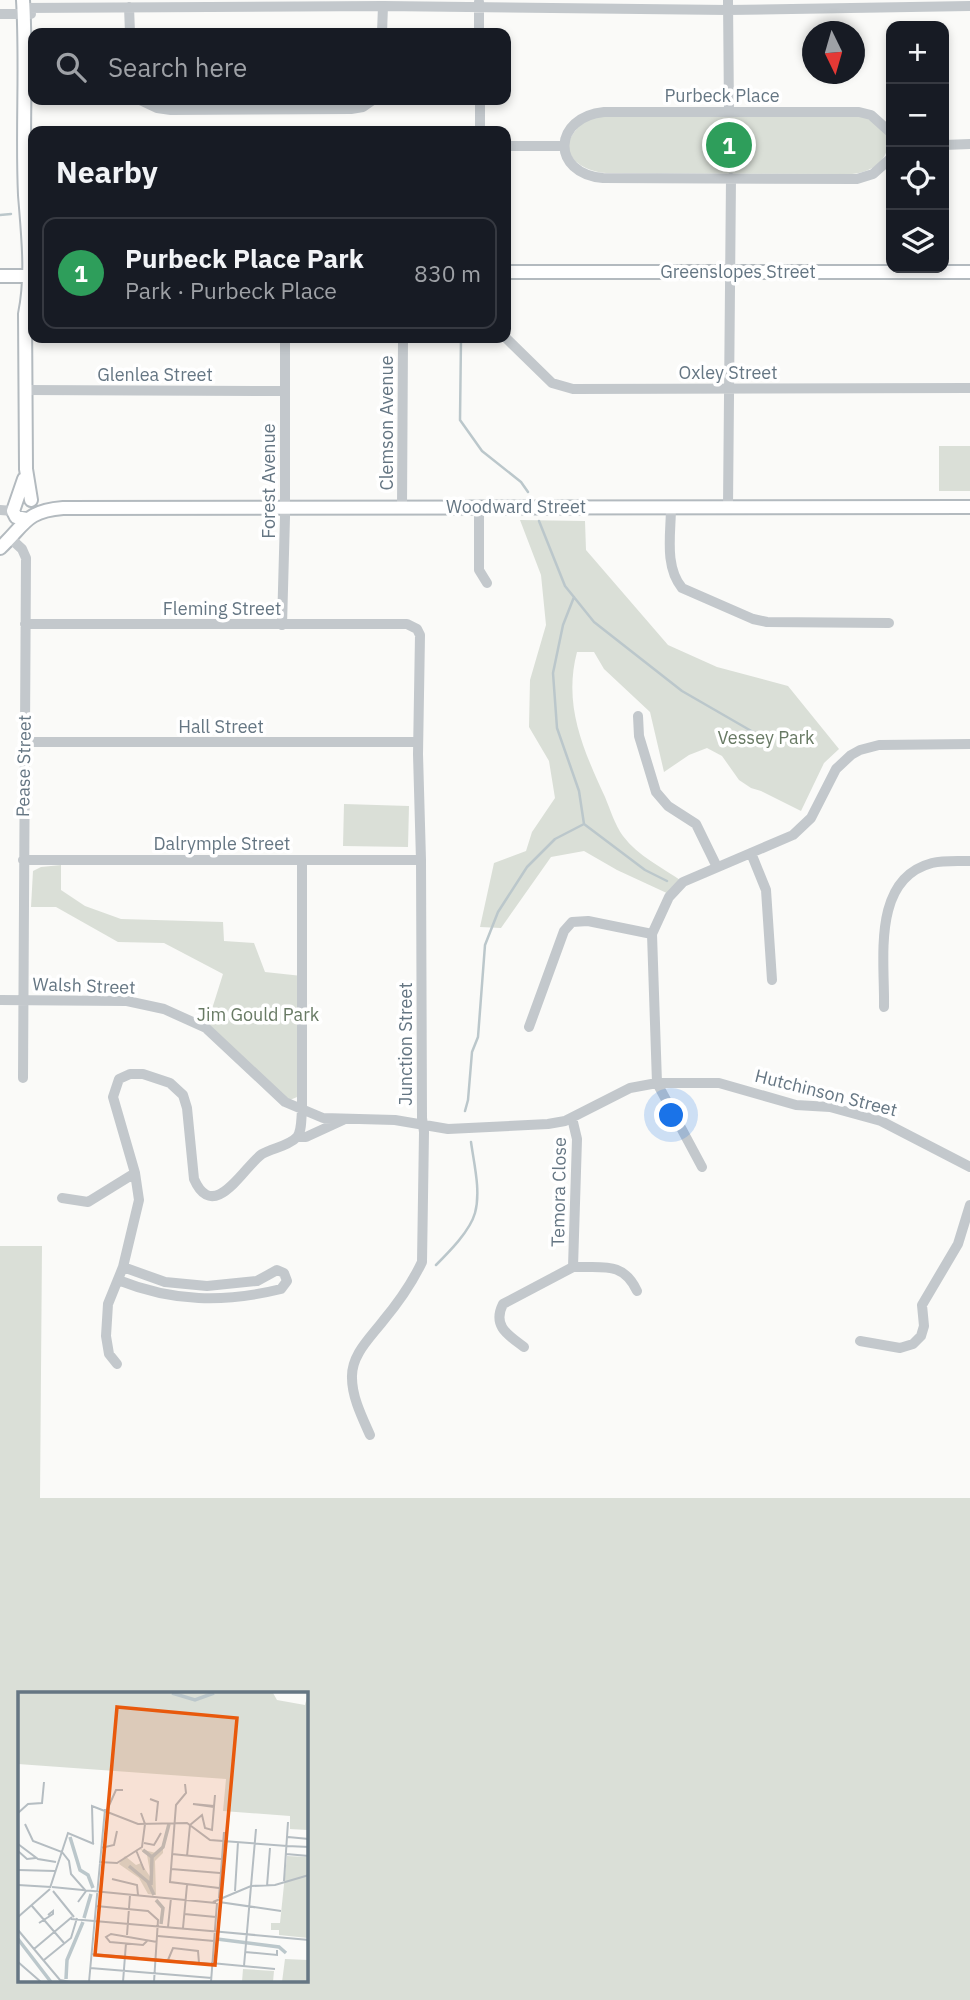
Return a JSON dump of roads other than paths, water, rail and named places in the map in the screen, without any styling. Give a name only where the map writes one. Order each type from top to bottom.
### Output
[{"type":"street","points":[[0,14],[27,7],[260,3],[383,6],[479,3],[970,6]]},
{"type":"street","points":[[479,3],[479,28]]},
{"type":"street","points":[[728,5],[729,112]]},
{"type":"street","points":[[382,28],[383,6]]},
{"type":"street","points":[[27,7],[28,151]]},
{"type":"street","points":[[129,7],[130,28]]},
{"type":"street","points":[[151,105],[171,110],[351,109],[366,105]]},
{"type":"street","points":[[480,105],[480,126]]},
{"type":"street","name":"Purbeck Place","points":[[563,146],[565,136],[578,120],[593,113],[865,113],[886,128]]},
{"type":"street","points":[[949,145],[970,144]]},
{"type":"street","points":[[511,146],[563,146],[565,155],[576,169],[592,177],[857,179],[873,174],[886,162]]},
{"type":"street","points":[[728,507],[731,178]]},
{"type":"street","points":[[0,548],[10,538],[21,509],[26,469],[25,314],[22,300],[27,272],[28,234]]},
{"type":"street","points":[[0,268],[27,272]]},
{"type":"street","points":[[0,276],[27,272]]},
{"type":"street","name":"Greenslopes Street","points":[[511,272],[970,272]]},
{"type":"street","name":"Forest Avenue","points":[[282,625],[285,343]]},
{"type":"street","name":"Clemson Avenue","points":[[402,508],[403,343]]},
{"type":"street","name":"Oxley Street","points":[[511,343],[542,375],[562,388],[970,388]]},
{"type":"street","name":"Glenlea Street","points":[[26,390],[285,391]]},
{"type":"street","points":[[671,507],[672,572],[682,588],[753,619],[767,622],[889,623]]},
{"type":"street","name":"Woodward Street","points":[[21,509],[970,507]]},
{"type":"street","points":[[479,508],[479,570],[487,583]]},
{"type":"street","name":"Pease Street","points":[[10,538],[22,549],[26,558],[23,1078]]},
{"type":"street","name":"Fleming Street","points":[[25,624],[407,624],[417,629]]},
{"type":"street","name":"Junction Street","points":[[370,1435],[357,1401],[351,1375],[360,1350],[384,1321],[422,1262],[418,742],[421,642],[417,629]]},
{"type":"street","points":[[638,716],[639,736],[656,793],[668,806],[696,824],[717,867]]},
{"type":"street","name":"Hall Street","points":[[24,742],[418,742]]},
{"type":"street","points":[[702,1167],[657,1083],[652,934],[669,897],[683,882],[793,835],[811,818],[836,769],[860,750],[879,745],[970,744]]},
{"type":"street","points":[[751,853],[766,890],[772,980]]},
{"type":"street","name":"Dalrymple Street","points":[[23,859],[421,860]]},
{"type":"street","points":[[297,1137],[302,1111],[302,860]]},
{"type":"street","points":[[884,1007],[885,919],[890,900],[912,873],[922,867],[940,861],[970,861]]},
{"type":"street","points":[[529,1027],[564,931],[572,922],[589,920],[652,934]]},
{"type":"street","name":"Walsh Street","points":[[0,1000],[127,1001],[164,1009],[206,1028],[285,1102],[302,1111],[323,1118],[395,1120],[423,1125]]},
{"type":"street","points":[[117,1364],[109,1354],[106,1336],[108,1304],[123,1267],[139,1208],[135,1172],[113,1097],[116,1083],[130,1074],[143,1074],[162,1080],[183,1095],[187,1108],[194,1179],[206,1194],[217,1195],[230,1188],[257,1158],[297,1137],[306,1137],[343,1120]]},
{"type":"street","name":"Hutchinson Street","points":[[423,1125],[461,1128],[548,1124],[572,1118],[630,1088],[657,1083],[719,1083],[796,1105],[830,1107],[881,1121],[970,1167]]},
{"type":"street","name":"Temora Close","points":[[572,1118],[578,1139],[573,1267]]},
{"type":"street","points":[[62,1198],[88,1202],[135,1172]]},
{"type":"street","points":[[860,1341],[900,1348],[913,1344],[921,1336],[922,1305],[962,1236],[970,1205]]},
{"type":"street","points":[[118,1280],[154,1292],[207,1300],[262,1294],[281,1289],[287,1280],[283,1272],[277,1270],[253,1282],[186,1285],[145,1276],[123,1267]]},
{"type":"street","name":"Temora Close","points":[[524,1348],[501,1328],[499,1316],[503,1304],[573,1267],[620,1269],[629,1276],[638,1292]]},
{"type":"waterway","points":[[0,215],[11,214]]},
{"type":"waterway","points":[[461,343],[460,420],[482,451],[521,482],[528,492]]},
{"type":"waterway","points":[[539,521],[565,586],[594,622],[682,691],[760,736]]},
{"type":"waterway","points":[[574,597],[563,625],[553,673],[557,728],[579,791],[584,824],[645,870],[667,881]]},
{"type":"waterway","points":[[465,1111],[472,1052],[478,1037],[485,945],[498,912],[527,867],[555,839],[584,824]]},
{"type":"waterway","points":[[436,1265],[464,1234],[475,1213],[477,1187],[471,1142]]},
{"type":"place","name":"Purbeck Place Park","points":[[729,145]]},
{"type":"park label","name":"Vessey Park","points":[[766,738]]},
{"type":"park label","name":"Jim Gould Park","points":[[258,1015]]}]
